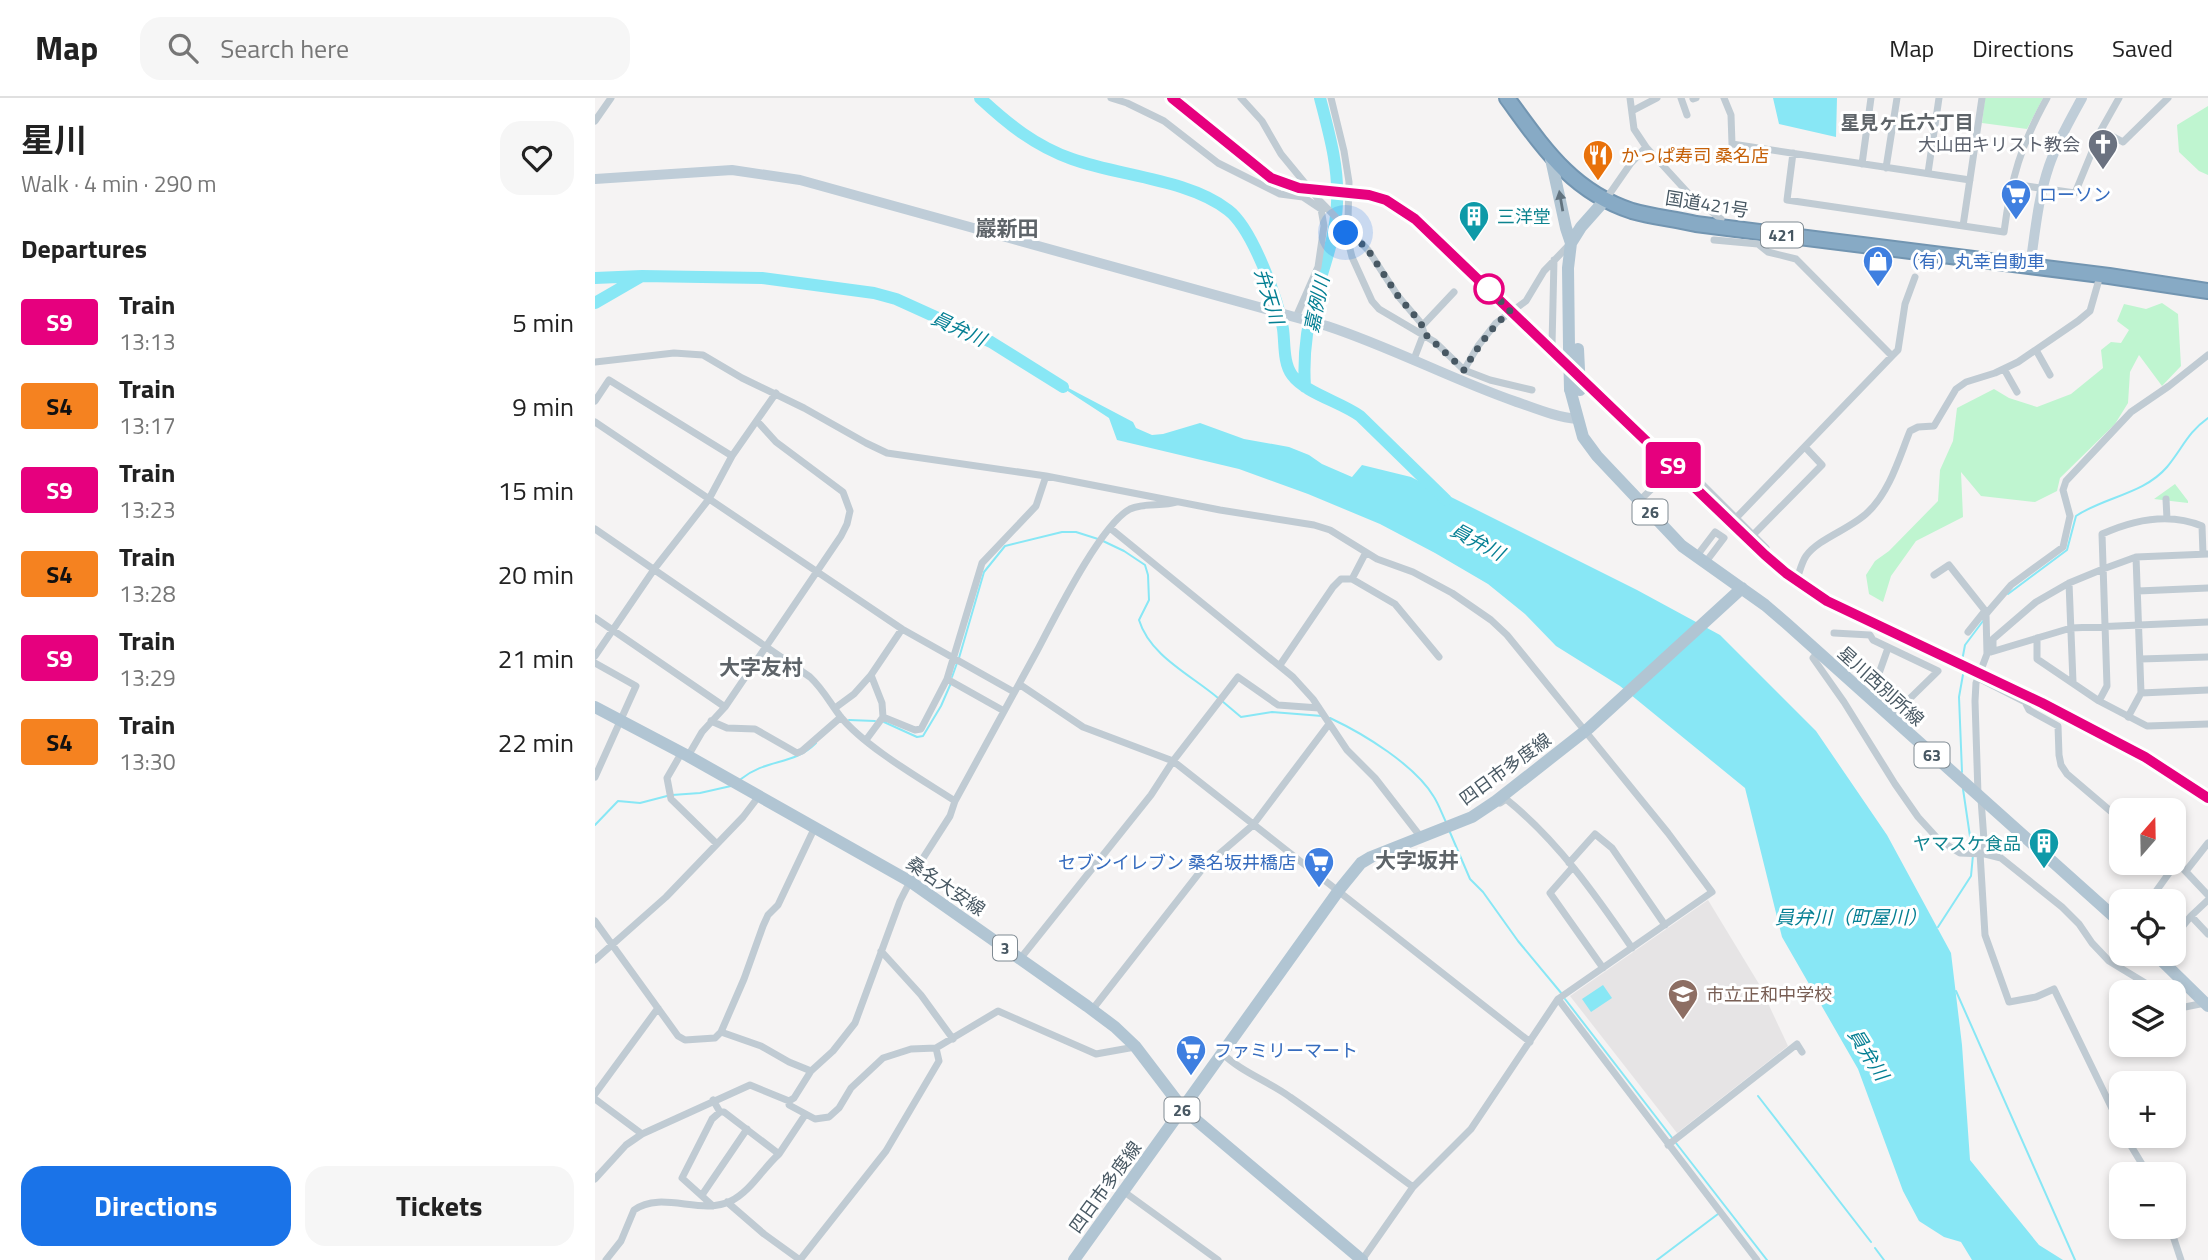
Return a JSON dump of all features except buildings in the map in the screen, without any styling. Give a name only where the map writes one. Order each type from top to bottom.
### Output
[{"type":"highway","name":"国道421号","points":[[1507,98],[1551,159],[1583,188],[1634,212],[1696,223],[2208,291]]},
{"type":"highway","name":"国道421号","points":[[2030,267],[2098,283],[2208,301]]},
{"type":"main road","points":[[1551,159],[1571,243]]},
{"type":"main road","points":[[1577,419],[1568,268],[1571,243],[1605,200]]},
{"type":"main road","name":"26","points":[[1577,419],[1583,437],[1597,456],[1639,501],[1682,546],[1740,590]]},
{"type":"main road","name":"四日市多度線","points":[[1074,1260],[1361,863],[1420,836],[1472,817],[1496,801],[1587,730],[1740,590]]},
{"type":"main road","name":"星川西別所線","points":[[1740,590],[1776,614],[2109,912]]},
{"type":"main road","name":"桑名大安線","points":[[595,706],[911,882],[1092,1010],[1135,1046],[1183,1109],[1361,1260]]},
{"type":"main road","points":[[2170,966],[2205,1000]]},
{"type":"street","points":[[595,121],[611,98]]},
{"type":"street","points":[[1111,98],[1164,121],[1218,163],[1280,194],[1303,197],[1331,214],[1368,250],[1423,330],[1464,370],[1490,380],[1532,390]]},
{"type":"street","points":[[1241,98],[1251,107],[1281,154],[1322,208],[1324,226],[1318,267],[1297,317]]},
{"type":"street","points":[[1331,98],[1349,182],[1345,227],[1352,257],[1372,301],[1379,309],[1423,330]]},
{"type":"street","points":[[1630,98],[1635,129],[1646,147],[1689,194],[1721,219]]},
{"type":"street","points":[[1632,111],[1657,98]]},
{"type":"street","points":[[1681,98],[1687,115]]},
{"type":"street","points":[[1724,98],[1731,115],[1732,144],[1970,180]]},
{"type":"street","points":[[1862,164],[1871,98]]},
{"type":"street","points":[[1887,168],[1897,98]]},
{"type":"street","points":[[1929,173],[1939,98]]},
{"type":"street","points":[[1963,226],[1982,98]]},
{"type":"street","points":[[1793,153],[1787,200],[2004,232],[2012,184],[2022,147],[2047,98]]},
{"type":"street","points":[[2030,267],[2042,188],[2056,148],[2083,98]]},
{"type":"street","points":[[2012,184],[2075,193],[2101,130],[2119,98]]},
{"type":"street","points":[[2101,130],[2123,142],[2168,98]]},
{"type":"street","points":[[1605,200],[1646,147]]},
{"type":"street","points":[[595,179],[699,170],[732,170],[767,173],[800,180],[1327,326],[1370,340],[1488,392],[1550,414],[1577,419]]},
{"type":"street","points":[[1714,240],[1758,244],[1768,252],[1796,258],[1892,356]]},
{"type":"street","points":[[1464,370],[1496,323],[1526,301],[1554,260],[1571,243]]},
{"type":"street","points":[[1552,345],[1554,260]]},
{"type":"street","points":[[1736,518],[1898,350],[1905,304],[1915,277]]},
{"type":"street","points":[[1807,589],[1809,585],[1798,576],[1805,558],[1813,548],[1850,527],[1869,512],[1882,497],[1910,430],[1934,426],[1956,389],[1966,382],[2004,369],[2059,336],[2090,311],[2098,283]]},
{"type":"street","points":[[1414,359],[1423,330],[1454,292]]},
{"type":"street","points":[[2036,350],[2050,375]]},
{"type":"street","points":[[595,362],[688,353],[716,361],[742,378],[776,393],[887,453],[1047,477],[1330,530],[1365,554],[1427,579],[1452,593],[1491,620],[1536,669],[1668,833],[1711,892],[1561,997],[1464,1137],[1413,1187],[1361,1260]]},
{"type":"street","points":[[1968,632],[2011,585],[2063,547],[2070,516],[2063,490],[2066,481],[2131,412],[2208,355]]},
{"type":"street","points":[[2004,369],[2017,392]]},
{"type":"street","points":[[595,401],[609,380],[732,456]]},
{"type":"street","points":[[595,656],[655,568],[709,499],[732,456],[776,393]]},
{"type":"street","points":[[717,844],[669,795],[667,778],[725,707],[847,524],[850,511],[847,498],[838,487],[776,442],[757,421]]},
{"type":"street","points":[[595,422],[902,629],[1014,692]]},
{"type":"street","points":[[1753,535],[1822,465],[1805,447]]},
{"type":"street","points":[[1639,501],[1680,462],[1766,548]]},
{"type":"street","points":[[881,720],[915,730],[921,729],[950,681],[982,563],[1036,506],[1047,477]]},
{"type":"street","points":[[2166,499],[2167,519]]},
{"type":"street","points":[[789,1101],[794,1098],[811,1071],[849,1033],[900,901],[918,866],[950,816],[955,801],[1014,692],[1101,540],[1129,510],[1142,505],[1180,501]]},
{"type":"street","points":[[2099,701],[2107,686],[2103,569],[2102,534],[2136,521],[2184,518],[2202,526],[2205,554],[2136,557],[2103,569],[2069,583],[2036,602],[1993,639],[1976,683],[1978,853],[1985,935],[2010,1002],[2036,997],[2054,989],[2109,1102]]},
{"type":"street","points":[[595,528],[810,677],[844,720],[866,740],[955,801]]},
{"type":"street","points":[[1110,528],[1280,664],[1313,699],[1347,750],[1391,797],[1420,836]]},
{"type":"street","points":[[1352,579],[1365,554]]},
{"type":"street","points":[[2128,717],[2141,693],[2136,557]]},
{"type":"street","points":[[1934,575],[1949,565],[1961,578],[1986,615],[1990,652]]},
{"type":"street","points":[[1280,664],[1341,579],[1352,579],[1395,604],[1439,657]]},
{"type":"street","points":[[2069,583],[2073,682]]},
{"type":"street","points":[[2138,591],[2208,588]]},
{"type":"street","points":[[595,618],[725,707]]},
{"type":"street","points":[[1990,652],[2070,628],[2208,622]]},
{"type":"street","points":[[835,708],[854,694],[871,675],[902,629]]},
{"type":"street","points":[[1834,632],[1870,635],[1873,640],[1888,648],[1938,671],[1891,717]]},
{"type":"street","points":[[2037,638],[2037,659],[2128,717],[2147,726],[2208,723]]},
{"type":"street","points":[[1877,679],[1888,648]]},
{"type":"street","points":[[1818,652],[1813,658],[1918,817],[1946,846],[1960,853],[1978,853],[2001,858],[2049,895],[2080,924],[2092,943],[2109,961],[2140,980]]},
{"type":"street","points":[[2140,659],[2208,657]]},
{"type":"street","points":[[595,663],[636,686],[595,776]]},
{"type":"street","points":[[866,740],[881,720],[882,703],[871,675]]},
{"type":"street","points":[[1020,958],[1151,795],[1173,761],[1238,677],[1278,705],[1321,710]]},
{"type":"street","points":[[1979,678],[2025,702],[2029,709],[2058,726],[2061,765],[2067,774],[2109,811]]},
{"type":"street","points":[[950,681],[1004,711]]},
{"type":"street","points":[[1019,684],[1083,727],[1173,761],[1530,1042]]},
{"type":"street","points":[[2141,693],[2208,690]]},
{"type":"street","points":[[711,721],[727,728],[755,729],[797,753],[844,720]]},
{"type":"street","points":[[1092,1010],[1203,868],[1253,825],[1328,723]]},
{"type":"street","points":[[595,749],[605,754]]},
{"type":"street","points":[[595,960],[666,897],[743,817],[759,796]]},
{"type":"street","points":[[1496,801],[1501,804],[1506,799],[1525,814],[1595,893],[1632,948]]},
{"type":"street","points":[[595,921],[671,1029],[685,1040],[715,1038],[721,1032],[744,979],[762,926],[778,905],[815,827]]},
{"type":"street","points":[[1603,968],[1550,893],[1595,834],[1612,848],[1665,925]]},
{"type":"street","points":[[2186,922],[2208,897],[2186,871],[2208,843]]},
{"type":"street","points":[[2191,916],[2208,934]]},
{"type":"street","points":[[881,951],[921,995],[953,1039]]},
{"type":"street","points":[[1561,997],[1672,1142],[1757,1260]]},
{"type":"street","points":[[2186,1007],[2205,1000]]},
{"type":"street","points":[[642,1134],[595,1096],[658,1008]]},
{"type":"street","points":[[595,1179],[626,1145],[642,1134],[750,1085],[789,1101],[789,1105],[805,1115],[819,1120],[829,1118],[870,1068],[888,1055],[911,1049],[936,1048],[999,1011],[1096,1054],[1135,1046]]},
{"type":"street","points":[[721,1032],[761,1046],[811,1071]]},
{"type":"street","points":[[1672,1142],[1797,1044],[1802,1052]]},
{"type":"street","points":[[727,1202],[800,1260],[885,1151],[939,1061],[936,1048]]},
{"type":"street","points":[[1222,1053],[1234,1065],[1260,1077],[1291,1098],[1413,1187]]},
{"type":"street","points":[[713,1100],[720,1112],[724,1112],[779,1154]]},
{"type":"street","points":[[713,1206],[683,1178],[712,1119],[720,1112]]},
{"type":"street","points":[[606,1260],[621,1241],[634,1210],[638,1207],[682,1204],[704,1208],[727,1202],[747,1189],[779,1154],[805,1115]]},
{"type":"street","points":[[702,1195],[747,1129]]},
{"type":"street","points":[[1123,1191],[1218,1260]]},
{"type":"street","points":[[2174,1239],[2181,1260]]},
{"type":"shaded area","name":"市立正和中学校","points":[[1708,900],[1759,984],[1788,1046],[1677,1133],[1570,996]]},
{"type":"green space","points":[[1985,98],[2043,98],[2027,129],[1982,123]]},
{"type":"green space","points":[[2208,106],[2208,175],[2199,171],[2179,152],[2177,125]]},
{"type":"green space","points":[[2162,303],[2178,314],[2181,366],[2162,386],[2139,355],[2130,372],[2128,403],[2115,424],[2060,478],[2057,491],[2035,502],[1981,496],[1961,472],[1963,517],[1916,541],[1891,576],[1883,602],[1869,594],[1866,575],[1875,561],[1889,551],[1938,501],[1940,470],[1953,441],[1957,408],[1994,389],[2009,398],[2037,407],[2071,394],[2103,368],[2101,350],[2111,342],[2121,343],[2129,330],[2117,321],[2124,304],[2146,309]]},
{"type":"green space","points":[[2175,484],[2188,503],[2154,499]]},
{"type":"water","points":[[1773,98],[1837,98],[1836,137],[1779,124]]},
{"type":"water","name":"員弁川（町屋川）","points":[[1040,373],[1133,422],[1136,428],[1152,435],[1200,423],[1244,439],[1289,447],[1352,477],[1362,465],[1411,477],[1637,590],[1720,635],[1816,731],[1887,835],[1951,953],[1962,1045],[1970,1160],[2039,1245],[2063,1260],[1972,1260],[1961,1242],[1944,1237],[1919,1221],[1903,1191],[1858,1069],[1782,937],[1745,788],[1620,686],[1556,646],[1525,614],[1488,584],[1380,524],[1308,494],[1239,469],[1117,440],[1109,418]]},
{"type":"water","points":[[1603,985],[1612,998],[1591,1012],[1582,999]]},
{"type":"waterway","name":"弁天川","points":[[980,98],[1023,133],[1059,154],[1193,191],[1228,210],[1246,232],[1270,283],[1283,329],[1286,359],[1292,375],[1305,387],[1360,416],[1446,500]]},
{"type":"waterway","name":"嘉例川","points":[[1305,387],[1308,330],[1332,239],[1337,203],[1335,163],[1320,98]]},
{"type":"waterway","points":[[595,303],[640,277]]},
{"type":"waterway","name":"員弁川","points":[[595,278],[762,278],[874,293],[896,299],[991,342],[1063,387]]},
{"type":"waterway","points":[[2008,594],[2067,550],[2076,516],[2158,476],[2195,429],[2208,418]]},
{"type":"waterway","points":[[959,658],[984,572],[1005,546],[1062,532],[1076,532],[1098,539]]},
{"type":"waterway","points":[[1103,541],[1145,565],[1149,600],[1139,620],[1152,644],[1173,664],[1218,698]]},
{"type":"waterway","points":[[1962,661],[1965,645],[1983,621]]},
{"type":"waterway","points":[[952,677],[957,663]]},
{"type":"waterway","points":[[1962,772],[1959,697],[1964,669]]},
{"type":"waterway","points":[[884,722],[917,737],[923,736],[951,683]]},
{"type":"waterway","points":[[1222,701],[1241,717],[1272,712],[1322,716]]},
{"type":"waterway","points":[[1330,718],[1373,742],[1415,773],[1434,797],[1446,822]]},
{"type":"waterway","points":[[849,720],[875,721]]},
{"type":"waterway","points":[[741,779],[760,768],[798,755],[816,743]]},
{"type":"waterway","points":[[672,795],[700,793],[731,786]]},
{"type":"waterway","points":[[1963,789],[1972,850]]},
{"type":"waterway","points":[[595,825],[618,801],[640,803],[667,796]]},
{"type":"waterway","points":[[1449,830],[1470,879],[1562,994]]},
{"type":"waterway","points":[[1938,927],[1971,876],[1973,855]]},
{"type":"waterway","points":[[1956,991],[2075,1260]]},
{"type":"waterway","points":[[1565,999],[1673,1139]]},
{"type":"waterway","points":[[1758,1096],[1871,1242]]},
{"type":"waterway","points":[[1676,1143],[1767,1260]]},
{"type":"waterway","points":[[1657,1260],[1718,1214]]},
{"type":"waterway","points":[[1875,1248],[1884,1260]]},
{"type":"railway","points":[[1172,98],[1271,178],[1299,188],[1369,195],[1386,200],[1415,219],[1765,555],[1827,601],[2042,703],[2145,757],[2208,798]]},
{"type":"train","name":"S9","points":[[1172,98],[1271,178],[1299,188],[1369,195],[1386,200],[1415,219],[1765,555],[1807,589],[2042,703],[2145,757],[2208,798]]},
{"type":"place","name":"大山田キリスト教会","points":[[2103,171]]},
{"type":"place","name":"かっぱ寿司 桑名店","points":[[1598,182]]},
{"type":"place","name":"ローソン","points":[[2016,221]]},
{"type":"place","name":"三洋堂","points":[[1474,243]]},
{"type":"place","name":"（有）丸幸自動車","points":[[1878,288]]},
{"type":"place","name":"ヤマスケ食品","points":[[2044,870]]},
{"type":"place","name":"セブンイレブン 桑名坂井橋店","points":[[1319,889]]},
{"type":"place","name":"市立正和中学校","points":[[1683,1021]]},
{"type":"place","name":"ファミリーマート","points":[[1191,1077]]},
{"type":"district","name":"星見ヶ丘六丁目","points":[[1907,121]]},
{"type":"district","name":"巖新田","points":[[1007,228]]},
{"type":"district","name":"大字友村","points":[[761,667]]},
{"type":"district","name":"大字坂井","points":[[1417,860]]},
{"type":"route","points":[[1346,233],[1347,229],[1368,250],[1398,296],[1421,323],[1424,333],[1464,370],[1478,346],[1496,323],[1510,311],[1489,289]]}]
